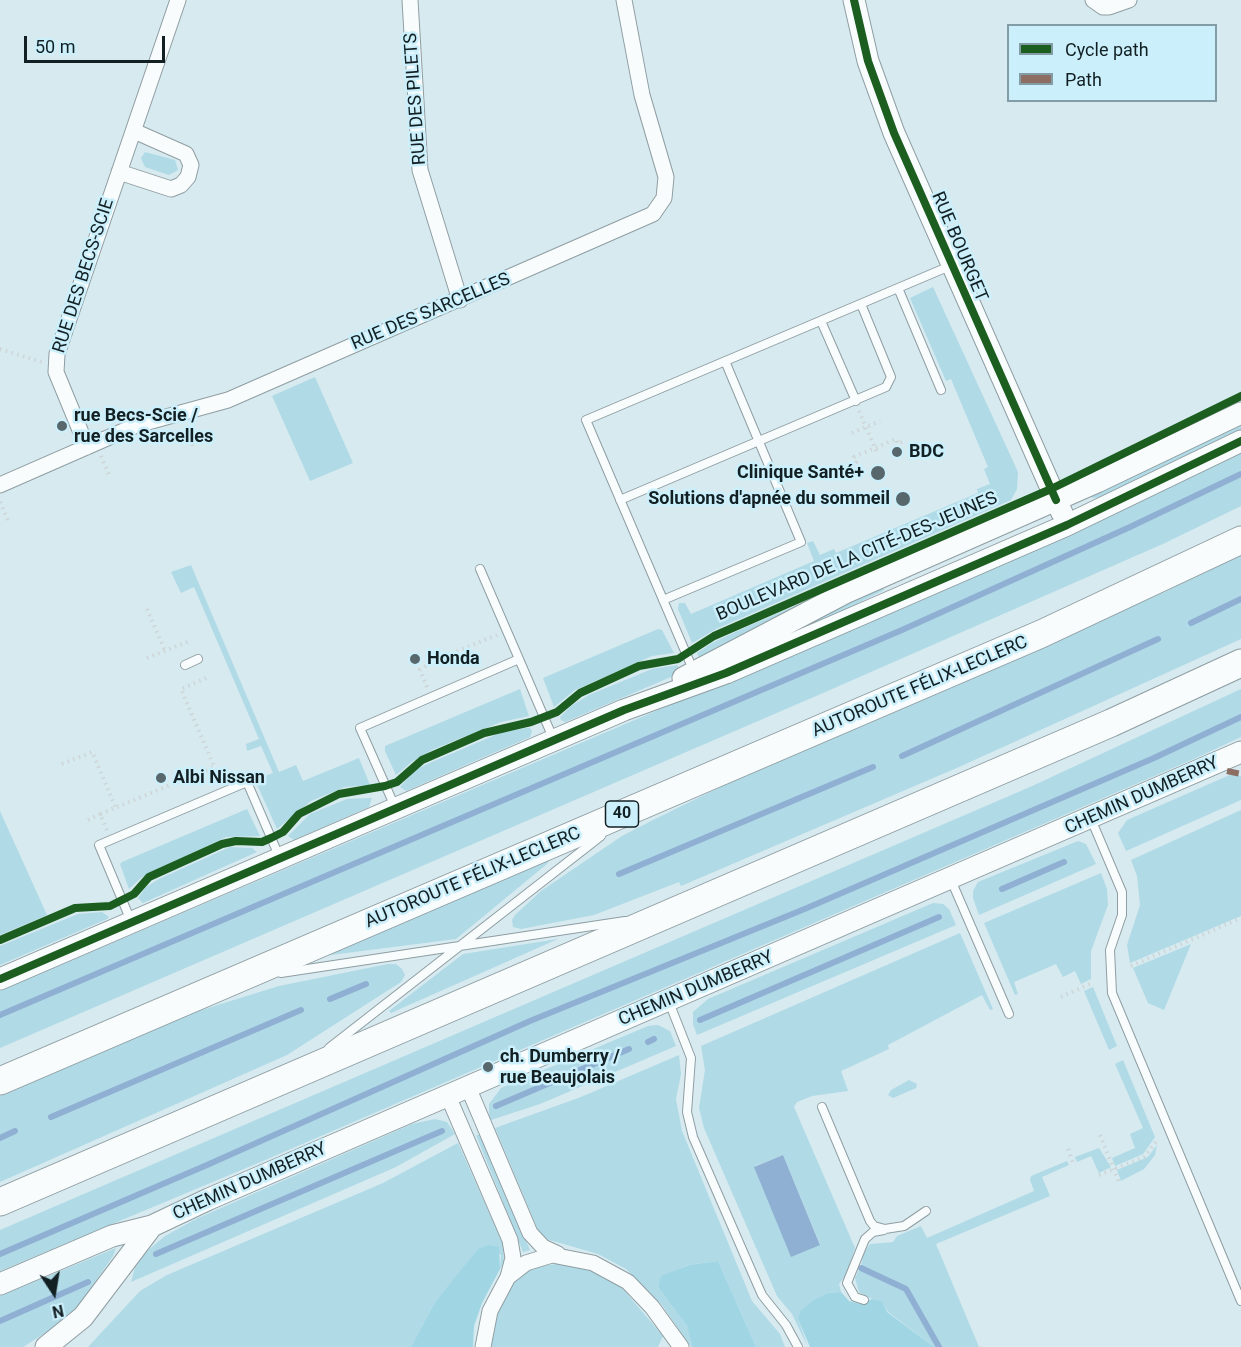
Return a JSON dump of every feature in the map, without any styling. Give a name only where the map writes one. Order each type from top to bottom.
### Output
[{"type":"highway","name":"AUTOROUTE FÉLIX-LECLERC","points":[[0,1081],[1041,634],[1241,540]]},
{"type":"highway","points":[[0,1202],[1111,723],[1241,663]]},
{"type":"street","name":"RUE DES BECS-SCIE","points":[[87,447],[59,380],[56,362],[178,0]]},
{"type":"street","name":"RUE DES PILETS","points":[[410,0],[420,170],[460,300]]},
{"type":"street","name":"RUE DES SARCELLES","points":[[0,485],[137,425],[228,400],[653,214],[662,204],[666,193],[666,177],[642,94],[624,0]]},
{"type":"street","name":"RUE BOURGET","points":[[854,0],[863,44],[886,113],[951,266],[1068,525]]},
{"type":"street","points":[[1092,0],[1102,7],[1129,0]]},
{"type":"street","points":[[119,172],[171,189],[181,185],[189,177],[190,165],[186,154],[134,131]]},
{"type":"street","name":"BOULEVARD DE LA CITÉ-DES-JEUNES","points":[[696,677],[845,593],[1056,500],[1241,413]]},
{"type":"street","name":"BOULEVARD DE LA CITÉ-DES-JEUNES","points":[[0,978],[554,741],[696,677],[1068,525],[1241,441]]},
{"type":"street","name":"CHEMIN DUMBERRY","points":[[0,1284],[112,1236],[152,1226],[209,1199],[951,880],[1241,752]]},
{"type":"street","points":[[468,1087],[530,1233],[543,1247],[561,1255],[593,1263],[628,1282],[664,1321],[681,1347]]},
{"type":"street","points":[[448,1096],[510,1240],[513,1258],[508,1277],[490,1311],[483,1347]]},
{"type":"street","name":"CHEMIN DUMBERRY","points":[[46,1347],[83,1317],[152,1226]]},
{"type":"street","points":[[508,1277],[533,1260],[561,1255]]},
{"type":"lane","points":[[696,677],[586,420],[951,266]]},
{"type":"lane","points":[[898,288],[940,390]]},
{"type":"lane","points":[[620,500],[886,387],[891,377],[861,304]]},
{"type":"lane","points":[[821,321],[856,401]]},
{"type":"lane","points":[[663,600],[801,542],[726,361]]},
{"type":"lane","points":[[480,568],[554,741]]},
{"type":"lane","points":[[185,665],[198,659]]},
{"type":"lane","points":[[395,809],[360,728],[519,659]]},
{"type":"lane","points":[[131,921],[99,846],[247,782],[280,858]]},
{"type":"lane","points":[[298,1073],[592,842],[660,798]]},
{"type":"lane","points":[[1090,818],[1122,892],[1122,915],[1110,950],[1112,993],[1241,1301]]},
{"type":"lane","points":[[951,880],[1009,1014]]},
{"type":"lane","points":[[276,975],[665,915]]},
{"type":"lane","points":[[211,990],[265,977]]},
{"type":"lane","points":[[669,1000],[691,1058],[687,1112],[693,1137],[762,1295],[786,1325],[798,1347]]},
{"type":"lane","points":[[822,1107],[870,1221],[874,1226],[885,1229]]},
{"type":"lane","points":[[864,1300],[855,1297],[848,1283],[866,1239],[873,1232],[904,1226],[926,1211]]},
{"type":"path","points":[[0,349],[42,362]]},
{"type":"path","points":[[860,412],[879,454]]},
{"type":"path","points":[[852,433],[880,421]]},
{"type":"path","points":[[184,426],[195,450]]},
{"type":"path","points":[[850,465],[856,462],[854,457],[896,439],[898,444],[904,441]]},
{"type":"path","points":[[101,456],[109,475]]},
{"type":"path","points":[[0,502],[8,520]]},
{"type":"path","points":[[147,609],[165,651]]},
{"type":"path","points":[[420,670],[433,661],[495,636]]},
{"type":"path","points":[[147,658],[190,641]]},
{"type":"path","points":[[206,678],[181,689],[219,778],[227,775]]},
{"type":"path","points":[[62,764],[92,752],[116,808]]},
{"type":"path","points":[[88,820],[214,766]]},
{"type":"path","points":[[100,814],[106,829]]},
{"type":"path","points":[[1131,966],[1241,918]]},
{"type":"path","points":[[1061,997],[1092,983]]},
{"type":"path","points":[[1100,1135],[1119,1182]]},
{"type":"path","points":[[1100,1175],[1144,1157],[1156,1142]]},
{"type":"path","points":[[1068,1149],[1073,1163]]},
{"type":"shaded area","points":[[145,152],[175,160],[178,170],[169,175],[145,167],[141,158]]},
{"type":"shaded area","points":[[933,287],[1018,472],[1017,489],[1011,500],[716,629],[692,643],[678,609],[679,603],[685,603],[691,614],[814,561],[807,543],[813,541],[820,555],[834,549],[836,553],[978,493],[977,489],[990,484],[984,469],[988,467],[951,379],[946,381],[910,298]]},
{"type":"shaded area","points":[[315,377],[353,463],[310,481],[272,396]]},
{"type":"shaded area","points":[[1241,422],[1241,435],[1113,496],[1092,498],[1091,494]]},
{"type":"shaded area","points":[[1241,449],[1241,506],[1165,543],[0,1048],[0,991],[719,684]]},
{"type":"shaded area","points":[[979,526],[700,659],[698,656],[697,653],[712,643],[742,629]]},
{"type":"shaded area","points":[[1241,554],[1241,639],[959,767],[681,886],[679,882],[594,915],[521,929],[513,927],[512,920],[515,915],[541,891],[622,836],[651,821],[741,777],[1167,591]]},
{"type":"shaded area","points":[[191,565],[279,772],[296,765],[303,781],[359,758],[370,785],[345,787],[311,801],[277,829],[255,780],[273,773],[261,746],[247,751],[246,744],[259,739],[194,587],[181,593],[171,572]]},
{"type":"shaded area","points":[[882,585],[884,590],[807,629],[744,653]]},
{"type":"shaded area","points":[[658,629],[662,630],[674,653],[652,656],[575,690],[554,707],[543,678]]},
{"type":"shaded area","points":[[677,665],[680,669],[678,674],[565,722],[561,720],[560,717],[571,706],[589,695],[652,669]]},
{"type":"shaded area","points":[[520,689],[529,716],[501,722],[434,749],[413,761],[396,775],[385,746]]},
{"type":"shaded area","points":[[1241,689],[1241,737],[270,1158],[0,1271],[0,1230],[1030,787]]},
{"type":"shaded area","points":[[526,728],[532,731],[530,737],[406,791],[400,787],[415,770],[432,762],[500,733]]},
{"type":"shaded area","points":[[1232,774],[1241,776],[1241,800],[1126,851],[1118,833],[1127,820]]},
{"type":"shaded area","points":[[372,798],[369,807],[294,840],[288,836],[310,814],[347,799]]},
{"type":"shaded area","points":[[247,809],[260,836],[226,837],[142,877],[129,889],[120,864],[122,862]]},
{"type":"shaded area","points":[[1241,810],[1241,916],[1130,963],[1127,945],[1140,905],[1137,876],[1131,860]]},
{"type":"shaded area","points":[[0,811],[47,915],[0,935]]},
{"type":"shaded area","points":[[1078,841],[1086,844],[1096,864],[979,915],[973,898],[973,891],[978,882]]},
{"type":"shaded area","points":[[230,847],[252,848],[257,852],[143,903],[138,898],[146,887],[159,879]]},
{"type":"shaded area","points":[[551,858],[547,864],[456,939],[323,956]]},
{"type":"shaded area","points":[[1101,873],[1107,889],[1108,905],[1091,951],[1091,979],[1081,984],[1075,971],[1063,977],[1056,964],[1014,982],[1018,994],[1015,995],[984,923]]},
{"type":"shaded area","points":[[933,903],[943,904],[949,909],[956,925],[697,1035],[693,1024],[693,1012],[708,999]]},
{"type":"shaded area","points":[[102,912],[109,917],[107,919],[0,965],[0,946],[78,914]]},
{"type":"shaded area","points":[[960,933],[993,1009],[990,1010],[982,995],[888,1045],[889,1049],[841,1071],[848,1091],[812,1096],[797,1102],[794,1107],[855,1248],[847,1273],[839,1284],[841,1292],[828,1293],[813,1300],[800,1311],[798,1319],[808,1347],[792,1314],[777,1296],[704,1128],[699,1108],[705,1070],[701,1046]],"holes":[[[783,1155],[820,1244],[792,1256],[755,1166]]]},
{"type":"shaded area","points":[[558,939],[391,1013],[389,1011],[463,954]]},
{"type":"shaded area","points":[[1191,944],[1164,1010],[1148,1003],[1133,968]]},
{"type":"shaded area","points":[[396,964],[402,969],[405,975],[401,982],[287,1055],[0,1182],[0,1096],[192,1013],[279,986]]},
{"type":"shaded area","points":[[1093,987],[1117,1046],[1109,1050],[1084,991]]},
{"type":"shaded area","points":[[658,1025],[670,1031],[676,1046],[540,1104],[491,1120],[489,1104],[501,1088],[648,1026]]},
{"type":"shaded area","points":[[679,1055],[681,1074],[676,1099],[682,1131],[752,1301],[780,1334],[785,1347],[756,1347],[718,1261],[688,1265],[661,1277],[658,1287],[687,1326],[693,1340],[693,1347],[691,1347],[662,1305],[626,1269],[598,1254],[546,1239],[538,1230],[495,1128],[581,1097]]},
{"type":"shaded area","points":[[1123,1060],[1155,1137],[1143,1154],[1115,1166],[1112,1158],[1135,1148],[1130,1134],[1143,1128],[1115,1064]]},
{"type":"shaded area","points":[[909,1080],[917,1084],[916,1088],[893,1098],[888,1095],[891,1090]]},
{"type":"shaded area","points":[[435,1119],[447,1122],[455,1134],[396,1167],[131,1282],[135,1268],[146,1252],[165,1236],[196,1219],[412,1124]]},
{"type":"shaded area","points":[[476,1135],[480,1135],[530,1250],[523,1252]]},
{"type":"shaded area","points":[[458,1143],[503,1244],[504,1263],[500,1269],[501,1255],[488,1245],[478,1250],[435,1302],[411,1347],[88,1347],[140,1291],[167,1275],[383,1183]]},
{"type":"shaded area","points":[[1157,1145],[1155,1155],[1144,1169],[1121,1181],[1117,1170],[1148,1157]]},
{"type":"shaded area","points":[[1099,1148],[1111,1167],[1099,1173],[1091,1156],[1077,1162],[1075,1157]]},
{"type":"shaded area","points":[[783,1155],[820,1245],[791,1257],[754,1167]]},
{"type":"shaded area","points":[[1067,1161],[1069,1165],[1042,1177],[1050,1196],[936,1244],[979,1347],[934,1347],[887,1311],[882,1301],[859,1292],[855,1278],[862,1263],[863,1254],[870,1244],[893,1242],[897,1236],[921,1226],[927,1238],[1034,1191],[1031,1176]]},
{"type":"shaded area","points":[[488,1245],[499,1247],[500,1269],[482,1303],[474,1326],[473,1347],[411,1347],[435,1302],[478,1249]]},
{"type":"shaded area","points":[[116,1248],[113,1256],[80,1304],[61,1323],[23,1347],[0,1347],[0,1296]]},
{"type":"shaded area","points":[[718,1261],[756,1347],[693,1347],[687,1326],[658,1287],[661,1276],[689,1265]]},
{"type":"shaded area","points":[[565,1263],[584,1267],[622,1288],[663,1336],[658,1347],[492,1347],[492,1325],[510,1286],[533,1267]]},
{"type":"shaded area","points":[[841,1292],[849,1301],[860,1304],[872,1299],[882,1301],[887,1312],[934,1347],[810,1347],[798,1319],[800,1311],[813,1300],[828,1293]]},
{"type":"waterway","points":[[0,1015],[902,630],[1241,474]]},
{"type":"waterway","points":[[1191,623],[1241,599]]},
{"type":"waterway","points":[[902,756],[1158,639]]},
{"type":"waterway","points":[[0,1254],[207,1165],[530,1021],[807,908],[1154,758],[1241,717]]},
{"type":"waterway","points":[[619,874],[873,767]]},
{"type":"waterway","points":[[1002,889],[1064,862]]},
{"type":"waterway","points":[[700,1020],[939,917]]},
{"type":"waterway","points":[[330,999],[366,984]]},
{"type":"waterway","points":[[51,1117],[301,1010]]},
{"type":"waterway","points":[[648,1042],[654,1039]]},
{"type":"waterway","points":[[496,1106],[629,1049]]},
{"type":"waterway","points":[[0,1138],[15,1131]]},
{"type":"waterway","points":[[156,1254],[442,1131]]},
{"type":"waterway","points":[[861,1268],[906,1289],[939,1347]]},
{"type":"waterway","points":[[0,1321],[88,1282]]},
{"type":"marked path","points":[[1227,771],[1241,774]]},
{"type":"cycle path","points":[[854,0],[868,61],[894,133],[1056,500]]},
{"type":"cycle path","points":[[0,940],[75,908],[110,906],[134,894],[149,877],[222,844],[236,841],[262,842],[283,832],[299,814],[339,794],[397,782],[422,760],[484,733],[531,722],[557,712],[580,693],[639,666],[678,659],[714,636],[1051,489],[1241,396]]},
{"type":"cycle path","points":[[0,979],[624,710],[726,673],[1067,525],[1241,441]]},
{"type":"place","name":"rue Becs-Scie / rue des Sarcelles","points":[[62,426]]},
{"type":"place","name":"BDC","points":[[897,452]]},
{"type":"place","name":"Clinique Santé+","points":[[878,473]]},
{"type":"place","name":"Solutions d'apnée du sommeil","points":[[903,499]]},
{"type":"place","name":"Honda","points":[[415,659]]},
{"type":"place","name":"Albi Nissan","points":[[161,778]]},
{"type":"place","name":"ch. Dumberry / rue Beaujolais","points":[[488,1067]]}]
